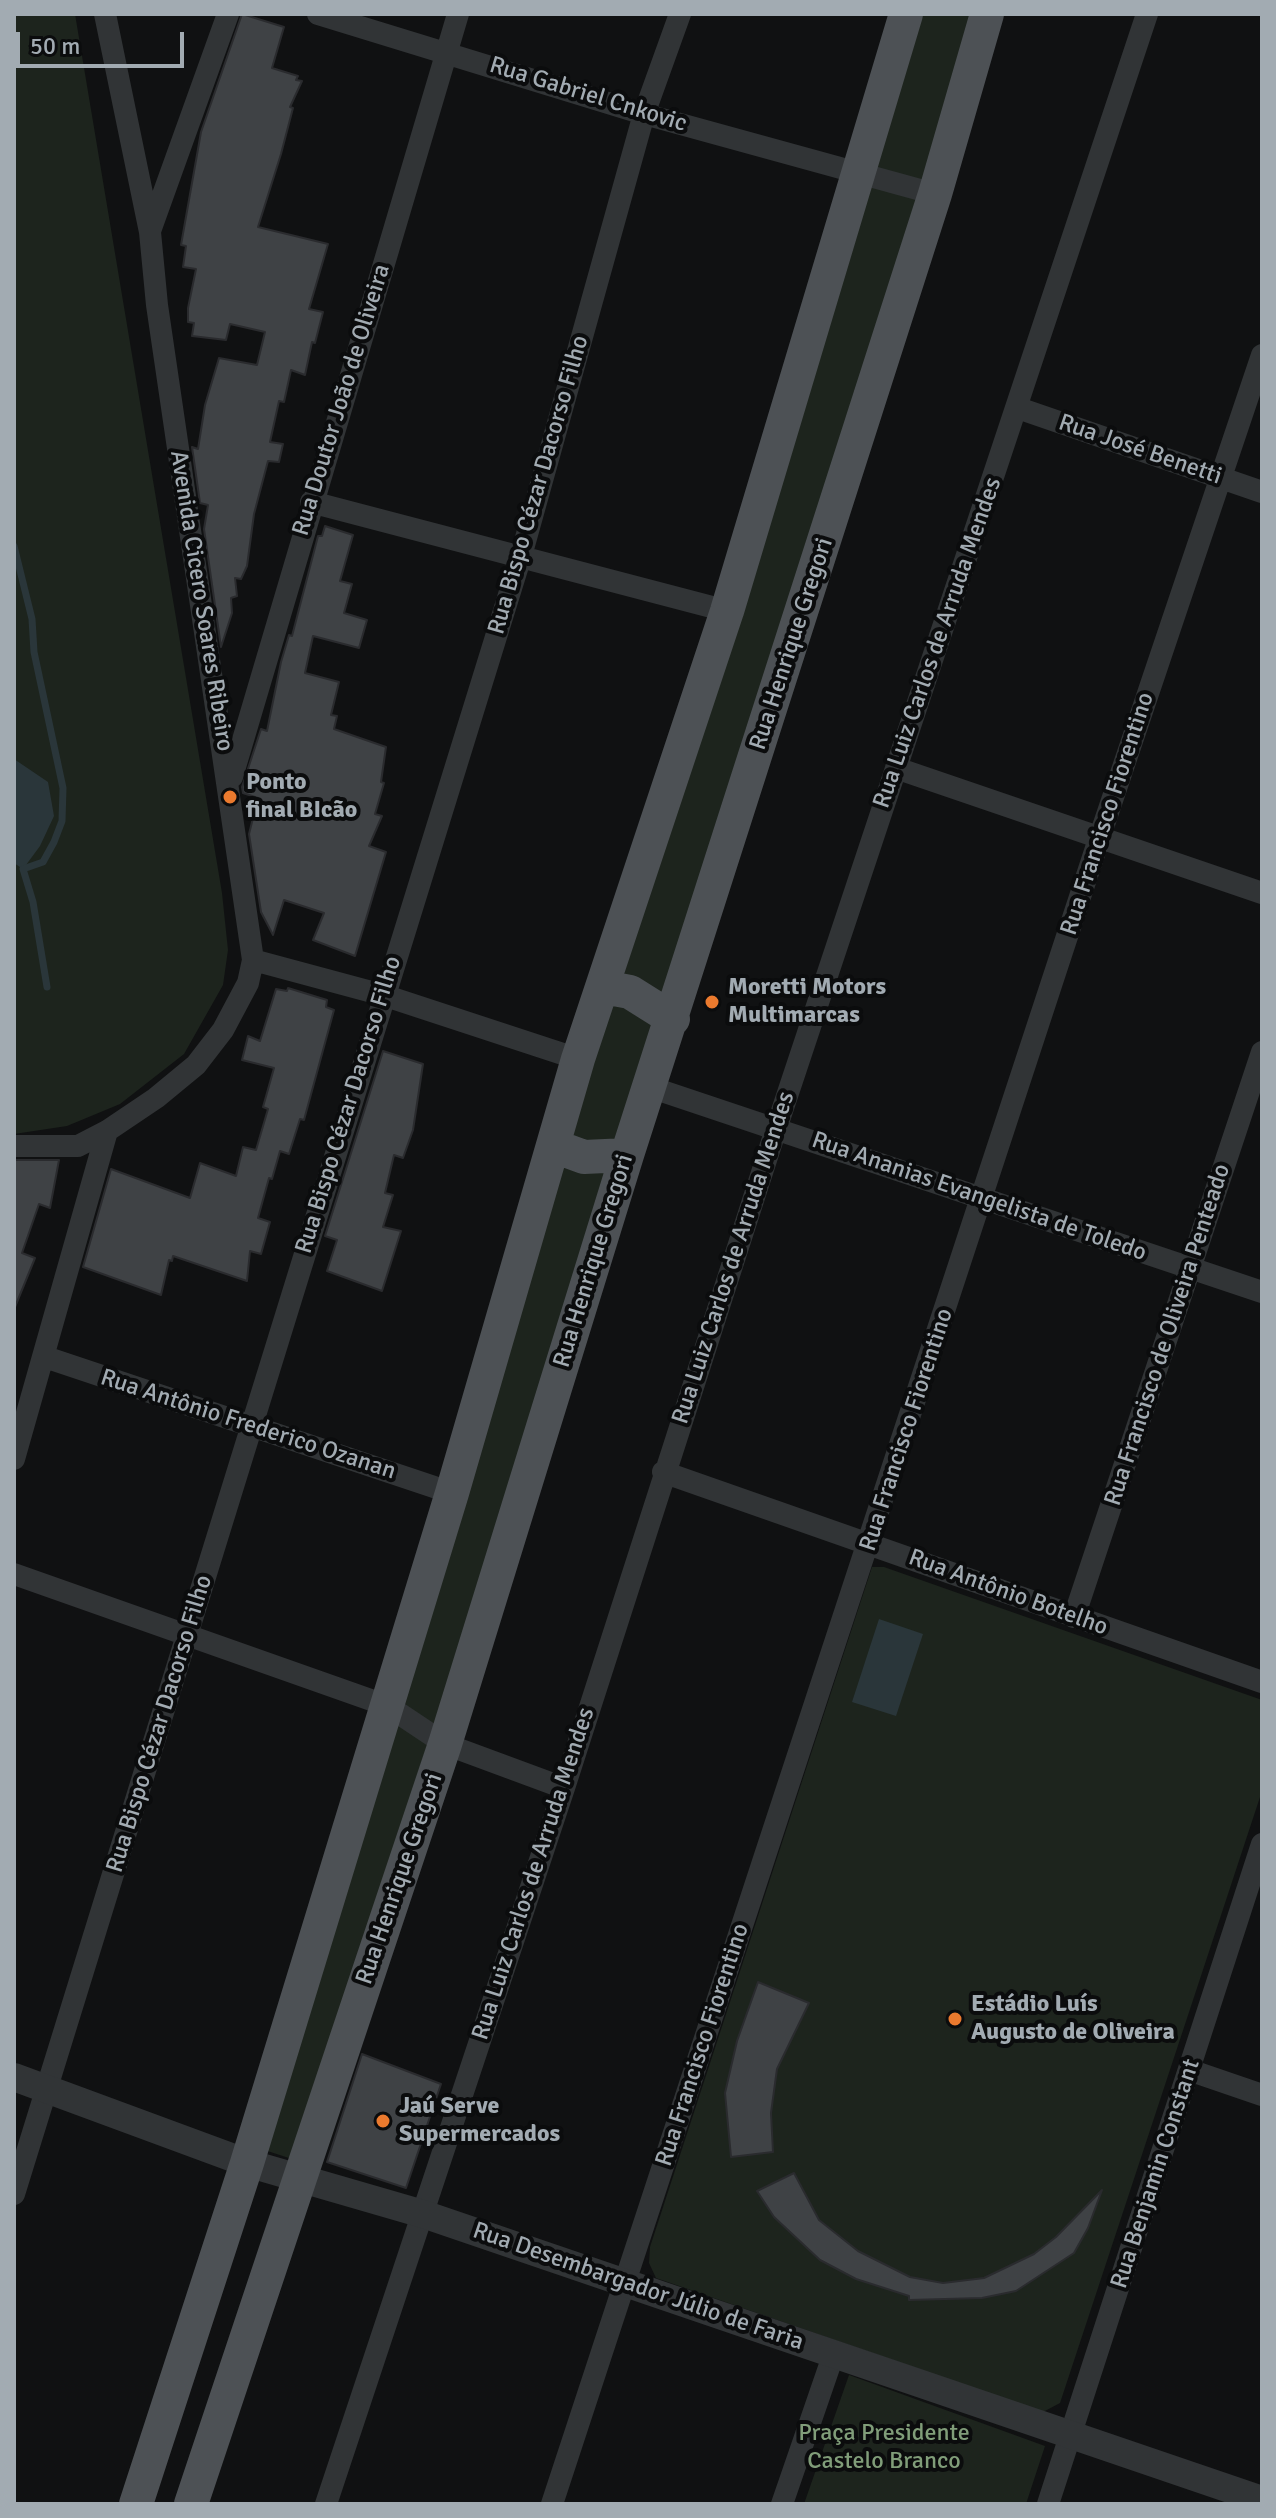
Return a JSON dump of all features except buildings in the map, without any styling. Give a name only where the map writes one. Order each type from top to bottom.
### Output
[{"type":"main road","points":[[136,2504],[247,2163],[388,1706],[578,1059],[727,611],[906,14]]},
{"type":"main road","name":"Rua Henrique Gregori","points":[[191,2504],[445,1744],[627,1155],[935,194],[987,14]]},
{"type":"main road","points":[[601,992],[614,989],[630,992],[673,1019]]},
{"type":"main road","points":[[554,1146],[584,1157],[627,1155]]},
{"type":"street","name":"Avenida Cicero Soares Ribeiro","points":[[14,1146],[78,1146],[107,1131],[196,1065],[223,1030],[248,983],[253,960],[157,305],[150,232],[105,14]]},
{"type":"street","points":[[150,232],[228,14]]},
{"type":"street","name":"Rua Gabriel Cnkovic","points":[[318,14],[447,51],[644,114],[935,194]]},
{"type":"street","name":"Rua Doutor João de Oliveira","points":[[229,786],[458,14]]},
{"type":"street","name":"Rua Bispo Cézar Dacorso Filho","points":[[14,2194],[188,1635],[249,1426],[521,556],[644,114],[680,14]]},
{"type":"street","name":"Rua Luiz Carlos de Arruda Mendes","points":[[326,2504],[564,1788],[663,1472],[776,1129],[1147,14]]},
{"type":"street","name":"Rua Francisco Fiorentino","points":[[552,2504],[984,1198],[1100,836],[1262,355]]},
{"type":"street","name":"Rua José Benetti","points":[[1018,408],[1262,492]]},
{"type":"street","points":[[311,502],[727,611]]},
{"type":"street","points":[[896,768],[1262,893]]},
{"type":"street","points":[[253,960],[383,995],[578,1059]]},
{"type":"street","name":"Rua Francisco de Oliveira Penteado","points":[[1074,1617],[1262,1052]]},
{"type":"street","name":"Rua Ananias Evangelista de Toledo","points":[[650,1087],[1262,1292]]},
{"type":"street","points":[[14,1459],[107,1131]]},
{"type":"street","name":"Rua Antônio Frederico Ozanan","points":[[45,1357],[452,1493]]},
{"type":"street","name":"Rua Antônio Botelho","points":[[663,1472],[1262,1682]]},
{"type":"street","points":[[14,1574],[388,1706],[445,1744],[564,1788]]},
{"type":"street","name":"Rua Benjamin Constant","points":[[1048,2504],[1073,2435],[1262,1844]]},
{"type":"street","points":[[1189,2070],[1262,2095]]},
{"type":"street","name":"Rua Desembargador Júlio de Faria","points":[[14,2077],[247,2163],[302,2176],[423,2214],[1262,2500]]},
{"type":"street","points":[[782,2504],[834,2353]]},
{"type":"green space","points":[[14,14],[75,14],[222,893],[228,950],[223,985],[184,1054],[120,1104],[67,1126],[14,1134]]},
{"type":"green space","points":[[917,14],[973,14],[846,427],[434,1724],[292,2159],[240,2142]]},
{"type":"green space","name":"Estádio Luís Augusto de Oliveira","points":[[872,1567],[884,1567],[1262,1700],[1262,1791],[1060,2403],[1043,2412],[656,2278],[649,2263],[650,2247]]},
{"type":"green space","name":"Praça Presidente Castelo Branco","points":[[849,2375],[1045,2446],[1026,2504],[804,2504]]},
{"type":"shaded area","points":[[14,759],[48,782],[54,816],[40,846],[23,869],[14,863]]},
{"type":"shaded area","points":[[879,1619],[923,1634],[896,1716],[852,1702]]},
{"type":"waterway","points":[[14,546],[32,619],[34,652],[63,788],[62,821],[54,842],[43,862],[23,869],[33,902],[47,987]]},
{"type":"place","name":"Ponto final BIcão","points":[[230,797]]},
{"type":"place","name":"Moretti Motors Multimarcas","points":[[712,1002]]},
{"type":"place","name":"Estádio Luís Augusto de Oliveira","points":[[955,2019]]},
{"type":"place","name":"Jaú Serve Supermercados","points":[[383,2121]]}]
